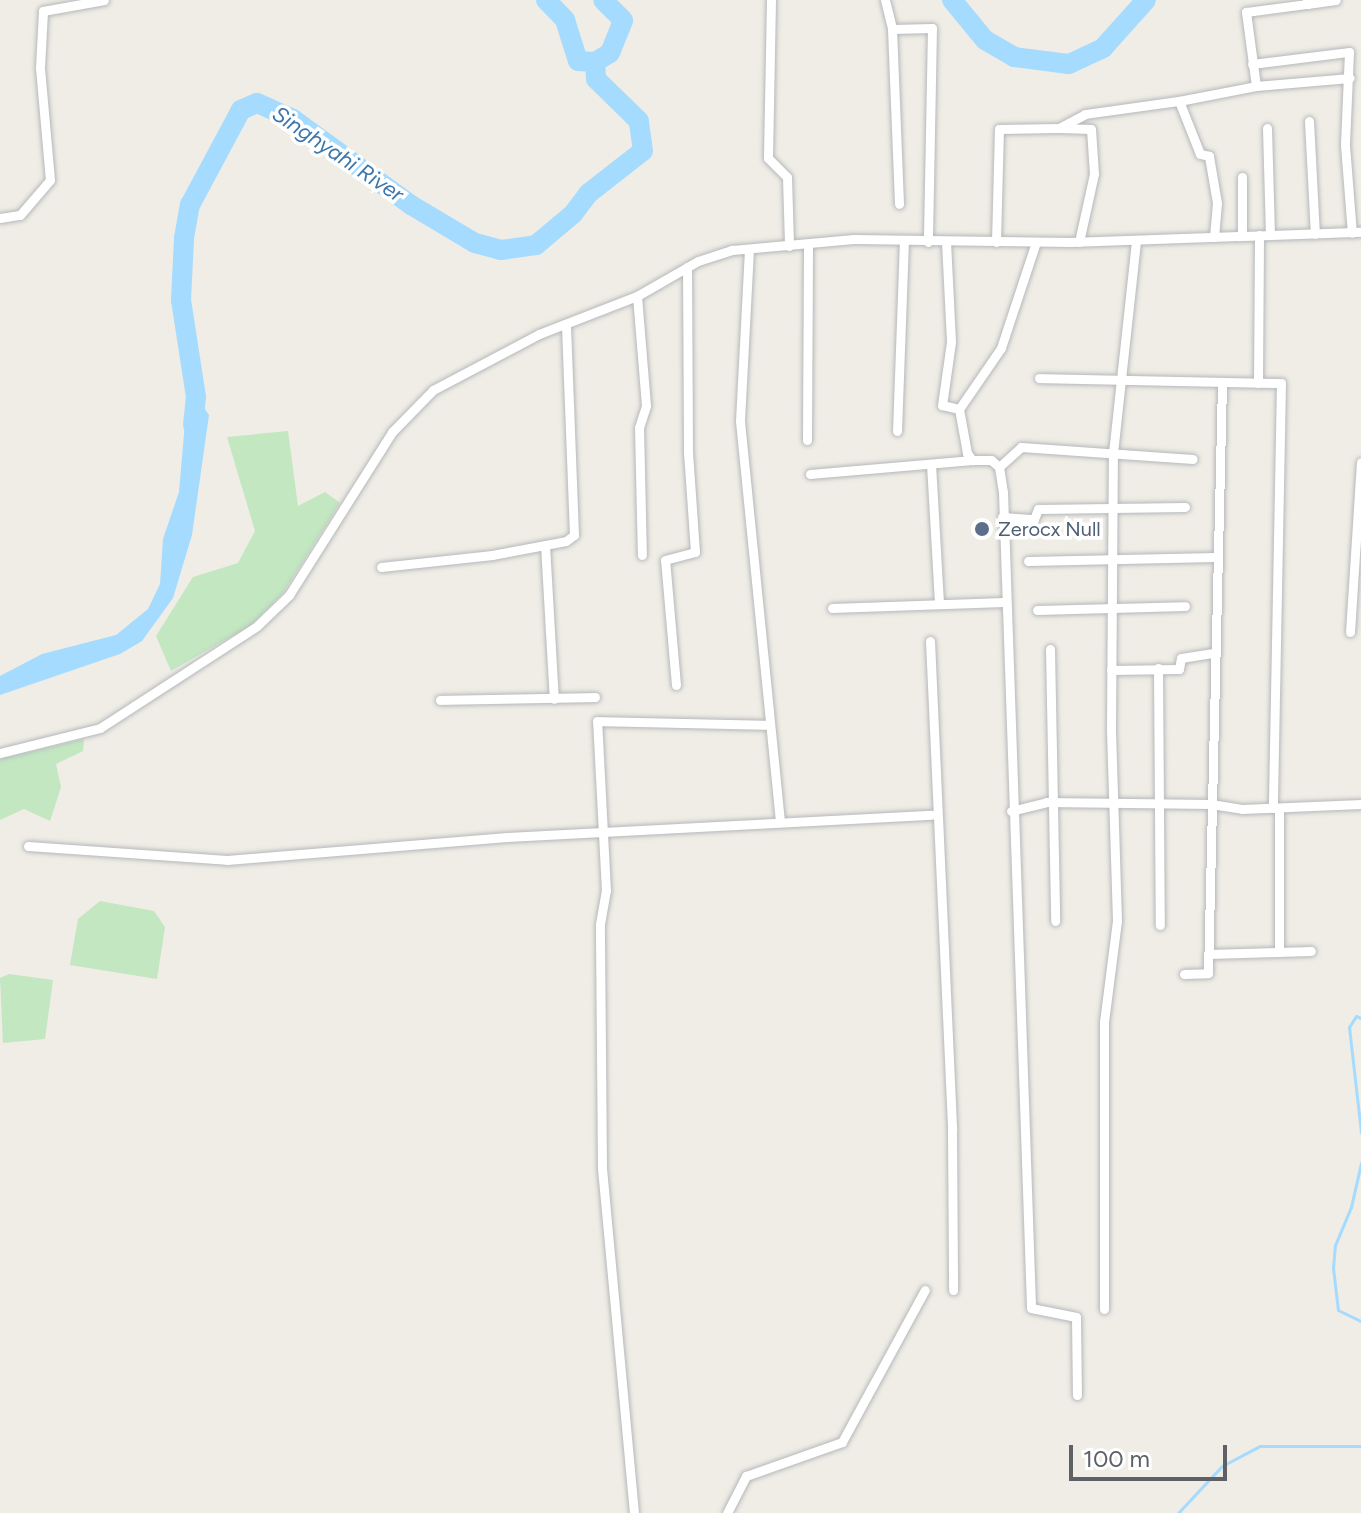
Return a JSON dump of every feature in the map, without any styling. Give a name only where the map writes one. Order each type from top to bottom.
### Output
[{"type":"street","points":[[0,218],[20,215],[50,180],[40,67],[43,11],[104,0]]},
{"type":"street","points":[[771,0],[768,158],[787,177],[789,246]]},
{"type":"street","points":[[885,0],[892,29],[899,204]]},
{"type":"street","points":[[1256,86],[1246,12],[1336,0]]},
{"type":"street","points":[[892,29],[932,28],[928,242]]},
{"type":"street","points":[[0,753],[100,728],[257,626],[289,595],[392,432],[433,390],[475,364],[637,296],[687,267],[749,249],[808,245],[904,241],[1079,242],[1357,232],[1345,145],[1349,52],[1252,64]]},
{"type":"street","points":[[1059,128],[1085,114],[1256,86],[1350,78]]},
{"type":"street","points":[[1179,101],[1200,154],[1209,156],[1217,203],[1214,237]]},
{"type":"street","points":[[1309,121],[1315,234]]},
{"type":"street","points":[[996,242],[999,129],[1059,128],[1091,129],[1094,174],[1079,242]]},
{"type":"street","points":[[1267,128],[1270,235]]},
{"type":"street","points":[[1242,177],[1242,236]]},
{"type":"street","points":[[1258,383],[1259,235]]},
{"type":"street","points":[[1104,1309],[1104,1022],[1117,921],[1110,607],[1113,453],[1136,240]]},
{"type":"street","points":[[897,431],[904,241]]},
{"type":"street","points":[[946,242],[951,342],[942,405],[959,409]]},
{"type":"street","points":[[972,460],[959,409],[1001,348],[1036,242]]},
{"type":"street","points":[[807,440],[808,245]]},
{"type":"street","points":[[749,249],[740,421],[780,822]]},
{"type":"street","points":[[676,685],[665,560],[695,552],[688,452],[687,267]]},
{"type":"street","points":[[637,296],[646,406],[639,427],[642,555]]},
{"type":"street","points":[[381,567],[545,545],[574,535],[566,325]]},
{"type":"street","points":[[1039,378],[1222,385],[1281,383],[1276,808],[1279,952]]},
{"type":"street","points":[[1184,974],[1208,973],[1222,385]]},
{"type":"street","points":[[999,467],[1021,447],[1193,459]]},
{"type":"street","points":[[810,474],[972,460],[991,460],[999,467],[1031,1308],[1076,1317],[1077,1395]]},
{"type":"street","points":[[1350,632],[1361,462]]},
{"type":"street","points":[[931,464],[939,602]]},
{"type":"street","points":[[1002,517],[1034,519],[1038,509],[1185,507]]},
{"type":"street","points":[[545,545],[554,699]]},
{"type":"street","points":[[1028,561],[1216,557]]},
{"type":"street","points":[[832,608],[1004,602]]},
{"type":"street","points":[[1037,610],[1185,606]]},
{"type":"street","points":[[930,641],[952,1131],[953,1290]]},
{"type":"street","points":[[1050,649],[1055,921]]},
{"type":"street","points":[[1111,670],[1179,669],[1181,658],[1214,653]]},
{"type":"street","points":[[1158,668],[1160,925]]},
{"type":"street","points":[[440,700],[595,697]]},
{"type":"street","points":[[634,1513],[602,1167],[604,831],[597,721],[770,725]]},
{"type":"street","points":[[1011,811],[1053,802],[1158,802],[1276,808],[1361,804]]},
{"type":"street","points":[[28,846],[227,860],[604,831],[931,815]]},
{"type":"street","points":[[1209,954],[1311,951]]},
{"type":"street","points":[[727,1513],[746,1476],[842,1442],[925,1290]]},
{"type":"green space","points":[[288,431],[298,506],[325,492],[340,503],[283,593],[251,625],[171,671],[156,636],[193,577],[238,563],[255,531],[227,437]]},
{"type":"green space","points":[[84,739],[83,751],[56,764],[61,787],[50,821],[24,809],[0,820],[0,759]]},
{"type":"green space","points":[[100,901],[154,911],[165,927],[157,979],[70,965],[78,919]]},
{"type":"green space","points":[[9,974],[53,980],[45,1039],[3,1043],[0,978]]},
{"type":"water","points":[[196,397],[209,415],[192,535],[173,598],[142,641],[120,654],[0,695],[0,676],[42,654],[116,635],[148,609],[160,584],[163,539],[179,492],[186,410]]},
{"type":"waterway","name":"Singhyahi River","points":[[546,0],[565,20],[578,61],[595,62]]},
{"type":"waterway","name":"Singhyahi River","points":[[193,425],[196,397],[181,300],[184,238],[190,205],[241,110],[257,103],[293,119],[411,205],[475,243],[501,250],[536,245],[573,214],[589,193],[643,151],[639,121],[596,79],[595,62],[610,53],[623,20],[603,0]]},
{"type":"waterway","name":"Singhyahi River","points":[[952,0],[985,40],[1014,57],[1069,64],[1103,48],[1146,0]]},
{"type":"waterway","points":[[1361,1018],[1356,1016],[1349,1027],[1361,1132]]},
{"type":"waterway","points":[[1361,1163],[1351,1207],[1335,1245],[1333,1268],[1338,1310],[1361,1321]]},
{"type":"waterway","points":[[1178,1513],[1222,1466],[1260,1446],[1361,1446]]},
{"type":"place","name":"Zerocx Null","points":[[982,529]]}]
